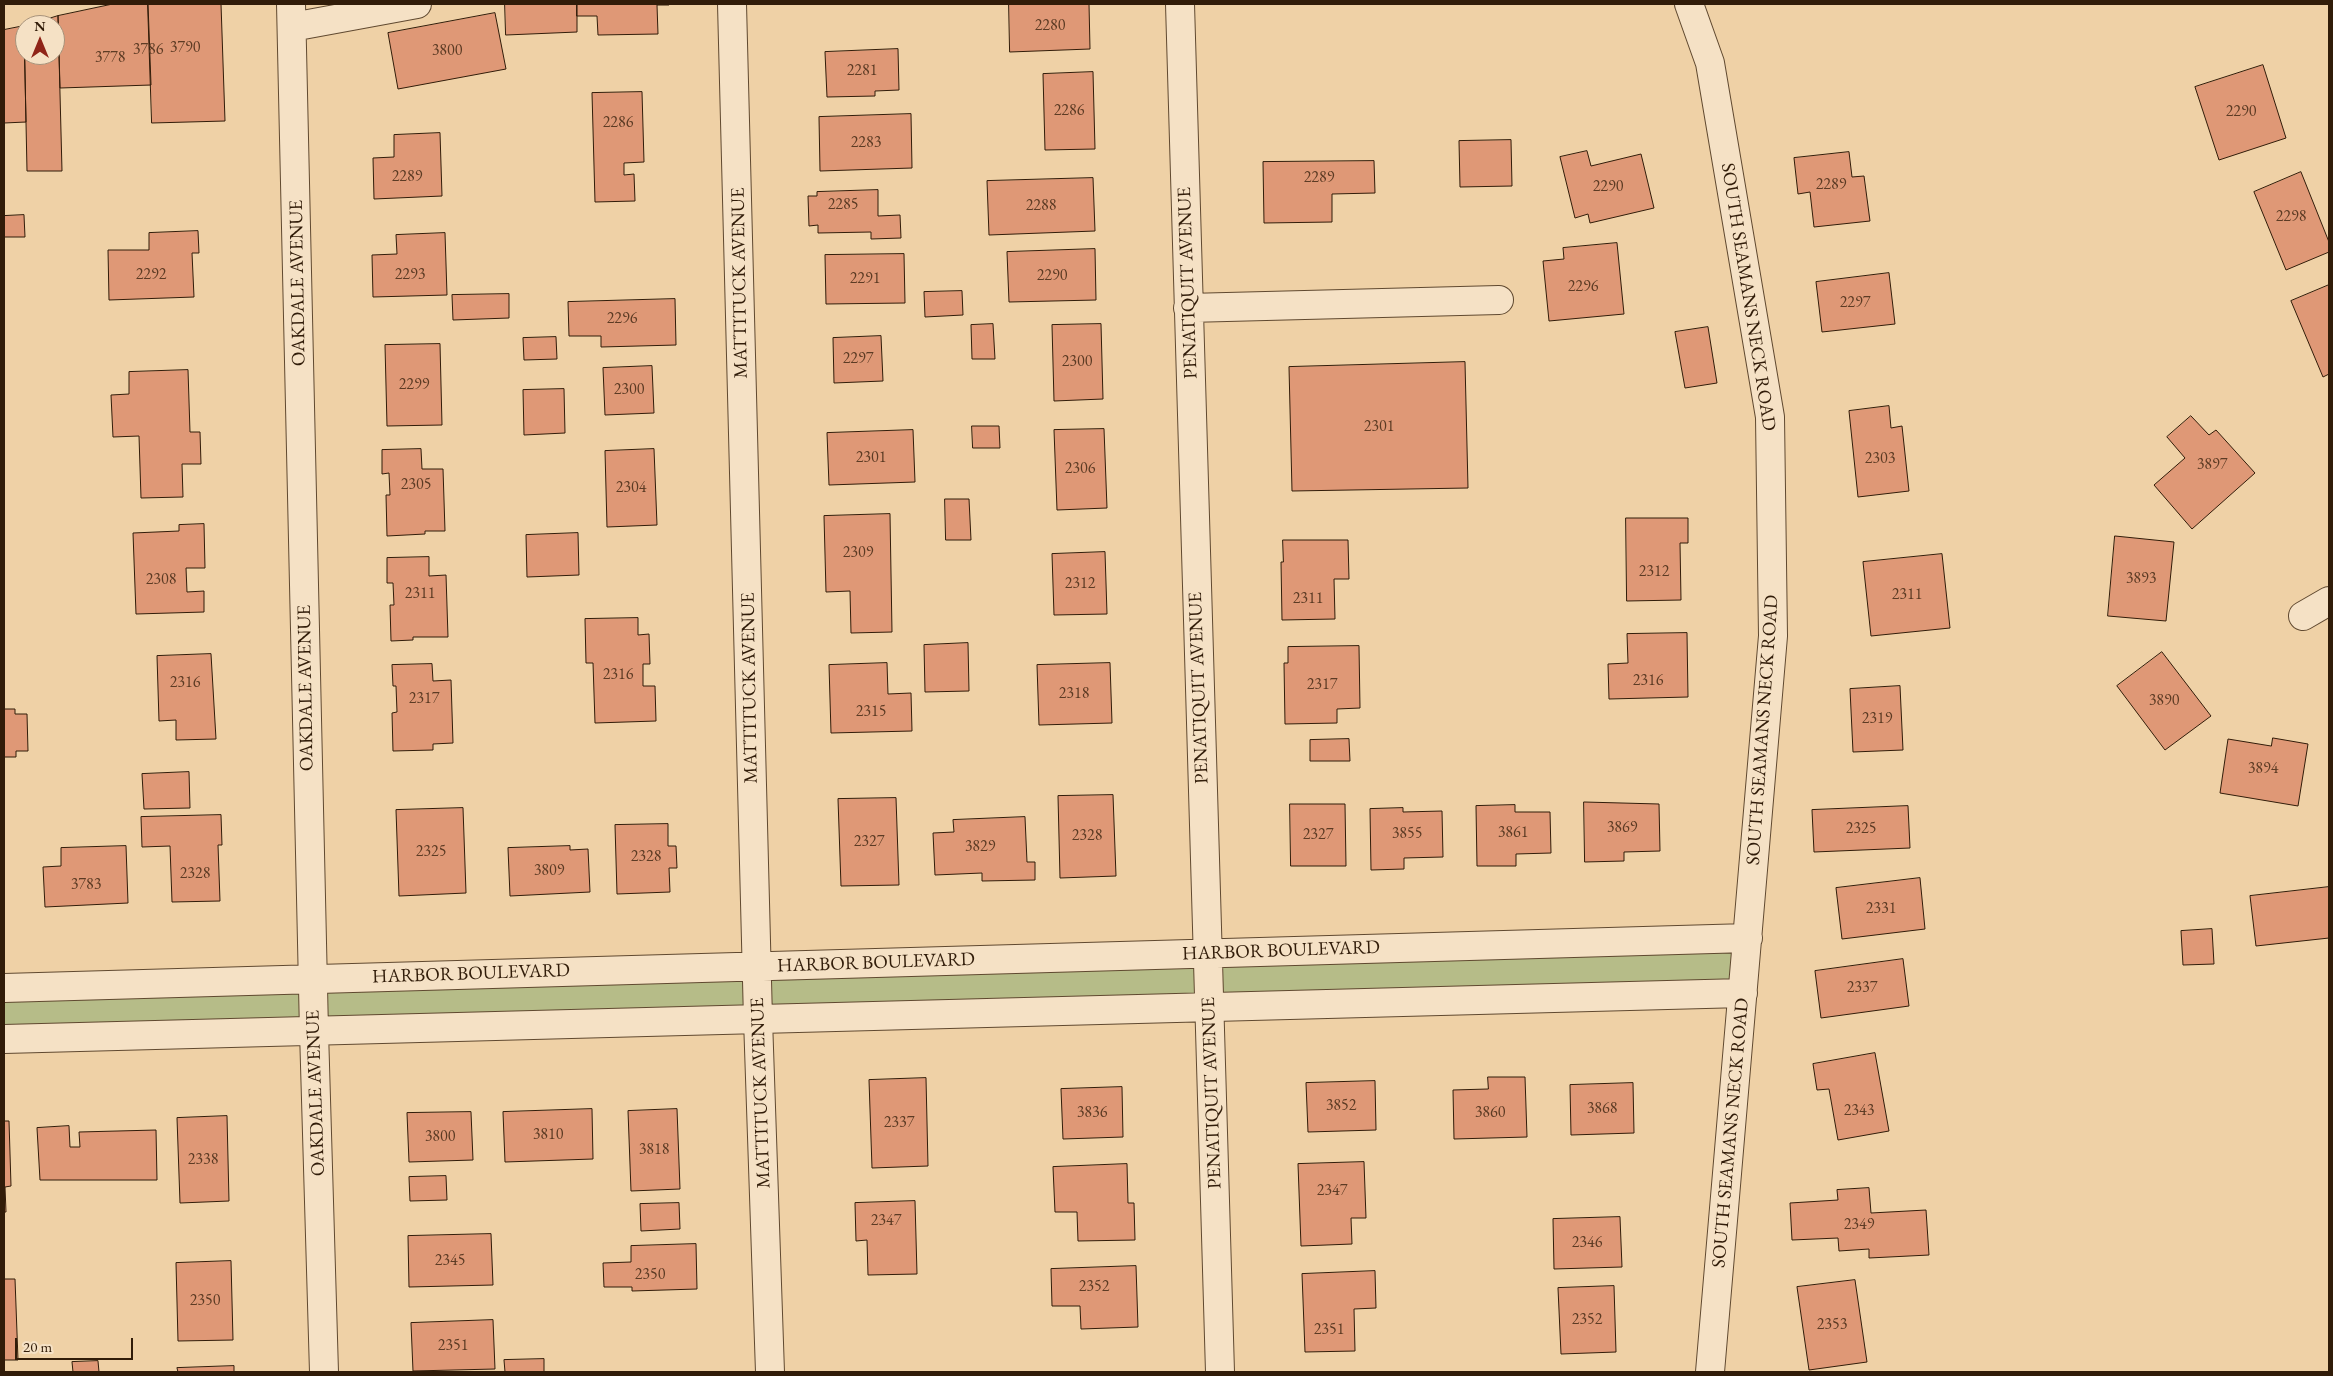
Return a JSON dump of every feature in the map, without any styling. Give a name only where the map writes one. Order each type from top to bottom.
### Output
[{"type":"street","points":[[292,16],[417,4]]},
{"type":"street","name":"MATTITUCK AVENUE","points":[[732,4],[758,1020],[770,1372]]},
{"type":"street","name":"PENATIQUIT AVENUE","points":[[1180,4],[1220,1372]]},
{"type":"street","name":"SOUTH SEAMANS NECK ROAD","points":[[1689,4],[1710,63],[1770,417],[1773,636],[1710,1372]]},
{"type":"street","name":"OAKDALE AVENUE","points":[[292,16],[314,1031],[324,1372]]},
{"type":"street","points":[[1188,308],[1499,300]]},
{"type":"street","points":[[2303,616],[2329,601]]},
{"type":"street","name":"HARBOR BOULEVARD","points":[[4,988],[1748,938]]},
{"type":"street","points":[[4,1039],[1743,993]]},
{"type":"green space","points":[[1736,946],[1735,984],[1219,999],[1218,959]]},
{"type":"green space","points":[[1198,959],[1200,999],[768,1012],[767,973]]},
{"type":"green space","points":[[751,972],[752,1012],[320,1024],[318,984]]},
{"type":"green space","points":[[304,985],[306,1025],[4,1033],[4,994]]},
{"type":"building","points":[[113,4],[148,4],[151,85],[60,88],[59,65],[65,65],[65,15],[63,15]]},
{"type":"building","points":[[148,4],[221,4],[225,121],[152,123]]},
{"type":"building","points":[[505,4],[577,4],[577,32],[506,35]]},
{"type":"building","points":[[577,4],[669,5],[657,5],[658,34],[598,35],[597,16],[577,16]]},
{"type":"building","points":[[1009,4],[1089,4],[1090,49],[1010,52]]},
{"type":"building","points":[[495,13],[506,69],[398,89],[388,33]]},
{"type":"building","points":[[15,28],[15,65],[25,65],[26,122],[4,123],[4,30]]},
{"type":"building","points":[[898,49],[899,90],[875,91],[875,96],[827,97],[825,52]]},
{"type":"building","points":[[25,65],[59,65],[62,171],[27,171]]},
{"type":"building","points":[[2263,65],[2286,138],[2219,160],[2195,87]]},
{"type":"building","points":[[1093,72],[1095,149],[1045,150],[1043,74]]},
{"type":"building","points":[[642,92],[644,162],[624,163],[624,175],[634,174],[635,201],[595,202],[592,93]]},
{"type":"building","points":[[911,114],[912,168],[820,171],[819,117]]},
{"type":"building","points":[[440,133],[442,196],[374,199],[373,158],[394,157],[394,135]]},
{"type":"building","points":[[1511,140],[1512,186],[1460,187],[1459,141]]},
{"type":"building","points":[[1587,151],[1591,166],[1641,154],[1654,208],[1590,223],[1588,214],[1575,218],[1560,157]]},
{"type":"building","points":[[1849,152],[1852,177],[1864,176],[1870,221],[1814,227],[1810,192],[1798,194],[1794,158]]},
{"type":"building","points":[[1374,161],[1375,193],[1332,194],[1332,222],[1264,223],[1263,162]]},
{"type":"building","points":[[2301,172],[2329,242],[2329,252],[2286,270],[2254,192]]},
{"type":"building","points":[[1093,178],[1095,231],[989,235],[987,181]]},
{"type":"building","points":[[878,190],[878,216],[900,215],[901,238],[871,239],[871,232],[818,233],[818,225],[809,226],[808,196],[817,196],[817,192]]},
{"type":"building","points":[[24,215],[25,237],[4,237],[4,216]]},
{"type":"building","points":[[198,231],[199,253],[192,253],[194,297],[109,300],[108,250],[149,250],[149,233]]},
{"type":"building","points":[[445,233],[447,295],[373,297],[372,255],[397,254],[396,235]]},
{"type":"building","points":[[1617,243],[1624,314],[1549,321],[1543,261],[1564,259],[1563,248]]},
{"type":"building","points":[[1095,249],[1096,300],[1009,302],[1007,252]]},
{"type":"building","points":[[904,254],[905,303],[826,304],[825,255]]},
{"type":"building","points":[[1889,273],[1895,324],[1822,332],[1816,282]]},
{"type":"building","points":[[2329,285],[2329,374],[2323,377],[2291,301]]},
{"type":"building","points":[[962,291],[963,315],[925,317],[924,292]]},
{"type":"building","points":[[509,294],[509,318],[453,320],[452,295]]},
{"type":"building","points":[[675,299],[676,345],[601,347],[601,336],[569,336],[568,302]]},
{"type":"building","points":[[993,324],[995,359],[972,359],[971,325]]},
{"type":"building","points":[[1101,324],[1103,399],[1054,401],[1052,325]]},
{"type":"building","points":[[1708,327],[1717,383],[1685,388],[1675,332]]},
{"type":"building","points":[[881,336],[883,381],[834,383],[833,338]]},
{"type":"building","points":[[556,337],[557,359],[524,360],[523,338]]},
{"type":"building","points":[[440,344],[442,425],[387,426],[385,345]]},
{"type":"building","points":[[1465,362],[1468,488],[1292,491],[1289,367]]},
{"type":"building","points":[[652,366],[654,413],[605,415],[603,368]]},
{"type":"building","points":[[188,370],[190,432],[200,432],[201,464],[182,464],[183,497],[141,498],[139,436],[113,437],[111,395],[129,394],[129,372]]},
{"type":"building","points":[[564,389],[565,433],[524,435],[523,390]]},
{"type":"building","points":[[1889,406],[1891,428],[1902,426],[1909,491],[1858,497],[1849,411]]},
{"type":"building","points":[[2191,416],[2209,435],[2216,430],[2255,473],[2192,529],[2154,485],[2185,458],[2167,437]]},
{"type":"building","points":[[972,426],[999,426],[1000,448],[973,448]]},
{"type":"building","points":[[1104,429],[1107,508],[1057,510],[1054,430]]},
{"type":"building","points":[[913,430],[915,482],[829,485],[827,433]]},
{"type":"building","points":[[421,449],[422,469],[443,469],[445,531],[425,531],[425,534],[387,536],[386,495],[390,495],[389,473],[382,474],[382,450]]},
{"type":"building","points":[[654,449],[657,525],[607,527],[605,451]]},
{"type":"building","points":[[945,499],[969,499],[971,540],[946,540]]},
{"type":"building","points":[[890,514],[892,632],[851,633],[850,591],[826,592],[824,516]]},
{"type":"building","points":[[1626,518],[1688,518],[1688,543],[1680,543],[1681,600],[1627,601]]},
{"type":"building","points":[[204,524],[205,568],[186,568],[187,592],[204,591],[204,612],[136,614],[133,533],[179,531],[179,525]]},
{"type":"building","points":[[578,533],[579,575],[527,577],[526,535]]},
{"type":"building","points":[[2115,536],[2174,542],[2166,621],[2108,616]]},
{"type":"building","points":[[1283,540],[1348,540],[1349,579],[1334,579],[1335,619],[1282,620],[1281,562],[1283,562]]},
{"type":"building","points":[[1105,552],[1107,614],[1054,615],[1052,554]]},
{"type":"building","points":[[1942,554],[1950,628],[1871,636],[1863,562]]},
{"type":"building","points":[[429,557],[429,576],[446,575],[448,637],[413,637],[413,640],[391,641],[390,605],[394,605],[393,583],[387,583],[387,558]]},
{"type":"building","points":[[638,618],[638,635],[649,634],[650,664],[643,664],[643,686],[655,686],[656,721],[595,723],[593,663],[586,663],[585,619]]},
{"type":"building","points":[[1687,633],[1688,697],[1609,699],[1608,664],[1628,663],[1627,634]]},
{"type":"building","points":[[968,643],[969,691],[925,692],[924,645]]},
{"type":"building","points":[[1359,646],[1360,708],[1337,709],[1337,723],[1285,724],[1284,663],[1288,663],[1288,647]]},
{"type":"building","points":[[2162,652],[2211,716],[2165,750],[2117,686]]},
{"type":"building","points":[[211,654],[216,739],[176,740],[176,720],[159,721],[157,656]]},
{"type":"building","points":[[887,663],[888,694],[911,693],[912,731],[831,733],[829,665]]},
{"type":"building","points":[[1110,663],[1112,723],[1039,725],[1037,665]]},
{"type":"building","points":[[432,664],[433,681],[451,680],[453,743],[433,744],[433,750],[393,751],[392,713],[397,712],[396,686],[393,686],[392,665]]},
{"type":"building","points":[[1900,686],[1903,750],[1853,752],[1850,689]]},
{"type":"building","points":[[4,709],[15,709],[15,714],[27,714],[28,751],[16,751],[16,757],[4,757]]},
{"type":"building","points":[[2273,738],[2308,744],[2298,806],[2220,793],[2228,739],[2271,746]]},
{"type":"building","points":[[1349,739],[1350,761],[1310,761],[1310,740]]},
{"type":"building","points":[[189,772],[190,808],[144,809],[142,774]]},
{"type":"building","points":[[1113,795],[1116,876],[1060,878],[1058,796]]},
{"type":"building","points":[[896,798],[899,885],[841,886],[838,799]]},
{"type":"building","points":[[1584,802],[1659,804],[1660,851],[1624,852],[1624,861],[1585,862]]},
{"type":"building","points":[[1290,804],[1345,804],[1346,866],[1291,866]]},
{"type":"building","points":[[1515,805],[1515,812],[1550,812],[1551,853],[1516,854],[1516,866],[1477,866],[1476,806]]},
{"type":"building","points":[[1908,806],[1910,848],[1814,852],[1812,810]]},
{"type":"building","points":[[463,808],[466,893],[399,896],[396,810]]},
{"type":"building","points":[[1403,808],[1403,812],[1442,811],[1443,857],[1404,858],[1404,869],[1371,870],[1370,809]]},
{"type":"building","points":[[221,815],[222,845],[218,845],[220,901],[172,902],[170,846],[142,847],[141,817]]},
{"type":"building","points":[[1025,817],[1027,862],[1035,862],[1035,880],[982,881],[982,873],[935,875],[933,833],[954,832],[953,820]]},
{"type":"building","points":[[668,824],[668,846],[676,846],[677,868],[669,868],[670,892],[617,894],[615,825]]},
{"type":"building","points":[[126,846],[128,903],[45,907],[43,867],[61,866],[61,848]]},
{"type":"building","points":[[570,846],[570,850],[588,849],[590,892],[510,896],[508,848]]},
{"type":"building","points":[[1920,878],[1925,929],[1842,939],[1836,888]]},
{"type":"building","points":[[2329,887],[2329,938],[2256,946],[2250,896]]},
{"type":"building","points":[[2212,929],[2214,964],[2183,965],[2181,931]]},
{"type":"building","points":[[1903,959],[1909,1006],[1821,1018],[1815,971]]},
{"type":"building","points":[[1875,1053],[1889,1131],[1838,1140],[1829,1089],[1817,1090],[1813,1064]]},
{"type":"building","points":[[1488,1077],[1525,1077],[1527,1137],[1454,1139],[1453,1090],[1488,1089]]},
{"type":"building","points":[[926,1078],[928,1166],[872,1168],[869,1080]]},
{"type":"building","points":[[1375,1081],[1376,1130],[1308,1132],[1306,1083]]},
{"type":"building","points":[[1633,1083],[1634,1133],[1571,1135],[1570,1085]]},
{"type":"building","points":[[1122,1087],[1123,1137],[1063,1139],[1061,1089]]},
{"type":"building","points":[[592,1109],[593,1159],[505,1162],[503,1112]]},
{"type":"building","points":[[677,1109],[680,1189],[631,1191],[628,1111]]},
{"type":"building","points":[[471,1112],[473,1160],[409,1162],[407,1113]]},
{"type":"building","points":[[227,1116],[229,1201],[180,1203],[177,1118]]},
{"type":"building","points":[[4,1121],[9,1121],[11,1186],[5,1187],[6,1212],[4,1212]]},
{"type":"building","points":[[69,1126],[70,1147],[80,1147],[79,1132],[156,1130],[157,1180],[40,1180],[37,1128]]},
{"type":"building","points":[[1364,1162],[1366,1218],[1351,1218],[1352,1244],[1301,1246],[1298,1164]]},
{"type":"building","points":[[1127,1164],[1128,1203],[1134,1203],[1135,1240],[1078,1241],[1077,1212],[1055,1212],[1053,1167]]},
{"type":"building","points":[[446,1176],[447,1200],[410,1201],[409,1177]]},
{"type":"building","points":[[1869,1188],[1871,1213],[1926,1210],[1929,1255],[1869,1258],[1869,1249],[1839,1251],[1838,1238],[1792,1240],[1790,1203],[1838,1200],[1837,1190]]},
{"type":"building","points":[[915,1201],[917,1274],[868,1275],[867,1240],[856,1241],[855,1203]]},
{"type":"building","points":[[679,1203],[680,1229],[641,1231],[640,1204]]},
{"type":"building","points":[[1620,1217],[1622,1267],[1554,1269],[1553,1219]]},
{"type":"building","points":[[491,1234],[493,1285],[409,1287],[408,1236]]},
{"type":"building","points":[[696,1244],[697,1289],[632,1291],[632,1287],[604,1287],[603,1263],[631,1262],[631,1246]]},
{"type":"building","points":[[231,1261],[233,1340],[178,1341],[176,1263]]},
{"type":"building","points":[[1136,1266],[1138,1327],[1081,1329],[1080,1306],[1052,1306],[1051,1269]]},
{"type":"building","points":[[1375,1271],[1376,1308],[1354,1309],[1355,1351],[1305,1352],[1302,1274]]},
{"type":"building","points":[[4,1279],[15,1279],[18,1360],[4,1360]]},
{"type":"building","points":[[1855,1280],[1867,1362],[1809,1370],[1797,1287]]},
{"type":"building","points":[[1614,1286],[1616,1352],[1561,1354],[1558,1288]]},
{"type":"building","points":[[493,1320],[495,1369],[413,1371],[411,1323]]},
{"type":"building","points":[[544,1359],[544,1372],[505,1372],[504,1360]]},
{"type":"building","points":[[98,1361],[99,1372],[73,1372],[72,1362]]},
{"type":"building","points":[[234,1366],[234,1372],[178,1372],[177,1368]]}]
